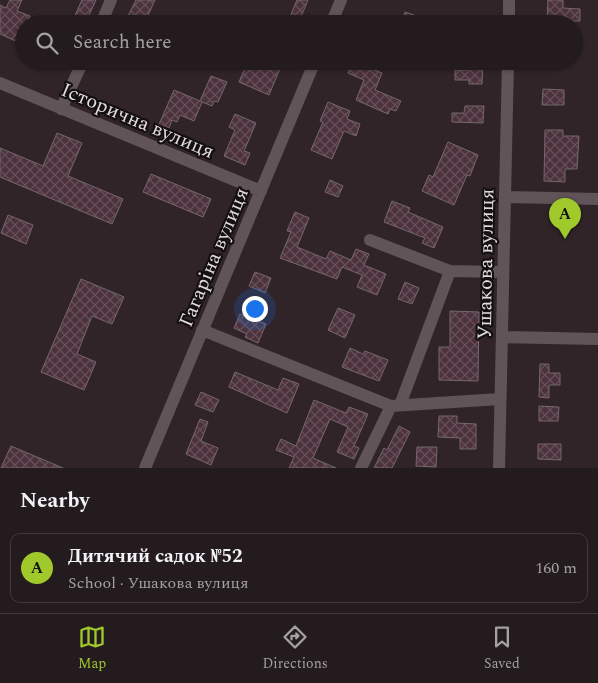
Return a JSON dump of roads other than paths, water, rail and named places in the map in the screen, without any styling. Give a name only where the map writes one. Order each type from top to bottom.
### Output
[{"type":"street","points":[[104,15],[112,0]]},
{"type":"street","points":[[335,15],[341,0]]},
{"type":"street","points":[[509,0],[509,15]]},
{"type":"street","points":[[61,109],[79,70]]},
{"type":"street","name":"Гагаріна вулиця","points":[[144,468],[312,70]]},
{"type":"street","name":"Ушакова вулиця","points":[[499,468],[508,70]]},
{"type":"street","name":"Історична вулиця","points":[[0,83],[261,192]]},
{"type":"street","points":[[505,197],[598,199]]},
{"type":"street","points":[[370,240],[450,271],[503,272]]},
{"type":"street","points":[[361,468],[396,406],[450,271]]},
{"type":"street","points":[[202,330],[396,406],[500,399]]},
{"type":"street","points":[[502,337],[598,339]]},
{"type":"place","name":"Дитячий садок №52","points":[[565,239]]}]
